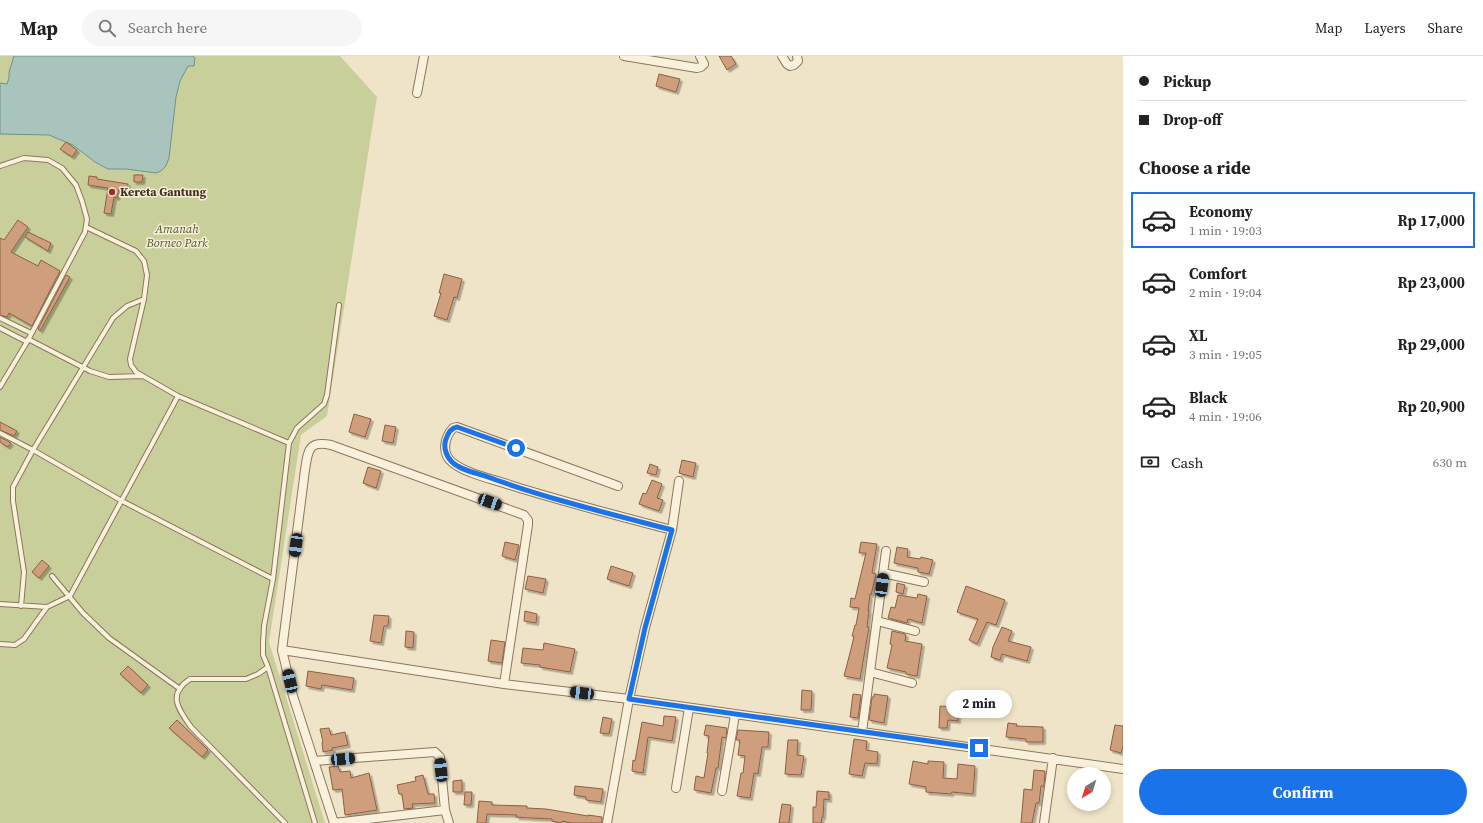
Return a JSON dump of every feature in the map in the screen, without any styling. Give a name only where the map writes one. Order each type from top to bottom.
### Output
[{"type":"street","points":[[417,92],[424,56]]},
{"type":"street","points":[[624,56],[698,68],[702,67],[704,64],[700,56]]},
{"type":"street","points":[[782,56],[790,66],[794,65],[798,61],[797,56]]},
{"type":"street","points":[[618,486],[457,427],[453,428],[444,447],[446,454],[452,462],[466,470],[532,492],[672,530]]},
{"type":"street","points":[[445,810],[334,823],[293,696],[282,650],[307,456],[313,446],[321,443],[331,445],[524,515],[528,520],[528,525],[504,684]]},
{"type":"street","points":[[607,823],[629,699],[645,628],[672,530],[679,481]]},
{"type":"street","points":[[862,732],[886,551]]},
{"type":"street","points":[[883,572],[924,582]]},
{"type":"street","points":[[877,621],[915,631]]},
{"type":"street","points":[[282,650],[504,684],[629,699],[1123,769]]},
{"type":"street","points":[[870,672],[912,682]]},
{"type":"street","points":[[676,788],[689,708]]},
{"type":"street","points":[[722,791],[735,715]]},
{"type":"street","points":[[314,761],[435,752],[440,757],[445,810],[449,823]]},
{"type":"street","points":[[1044,823],[1053,758]]},
{"type":"lane","points":[[0,167],[24,158],[48,160],[62,168],[76,185],[87,219],[85,232],[27,341],[0,387]]},
{"type":"lane","points":[[86,227],[136,251],[144,261],[147,275],[144,299],[130,359],[131,365],[136,372],[178,396],[289,443]]},
{"type":"lane","points":[[21,606],[24,572],[13,501],[13,487],[33,450],[113,318],[127,306],[144,299]]},
{"type":"lane","points":[[316,823],[263,655],[262,643],[273,579],[289,443],[297,428],[324,404],[327,395],[339,305]]},
{"type":"lane","points":[[0,318],[31,333]]},
{"type":"lane","points":[[0,328],[83,367],[109,377],[143,376]]},
{"type":"lane","points":[[0,604],[47,607],[70,596],[178,396]]},
{"type":"lane","points":[[0,433],[33,450],[122,501],[273,579]]},
{"type":"lane","points":[[52,576],[84,613],[109,638],[180,689]]},
{"type":"lane","points":[[0,644],[15,644],[24,639],[47,607]]},
{"type":"lane","points":[[268,667],[258,674],[246,679],[190,679],[183,683],[176,696],[177,704],[181,713],[191,727],[285,823]]},
{"type":"green space","name":"Amanah Borneo Park","points":[[0,56],[340,56],[377,97],[327,416],[301,435],[269,642],[325,823],[0,823]]},
{"type":"water","points":[[14,56],[193,56],[195,58],[194,66],[188,66],[180,81],[176,97],[169,158],[166,166],[161,171],[156,173],[126,169],[108,169],[95,162],[73,145],[49,135],[0,134],[0,83],[7,84]]},
{"type":"building","points":[[719,56],[731,56],[736,64],[727,70]]},
{"type":"building","points":[[659,74],[680,79],[676,92],[656,86]]},
{"type":"building","points":[[66,142],[77,150],[72,157],[60,149]]},
{"type":"building","points":[[134,175],[143,175],[142,182],[134,182]]},
{"type":"building","points":[[89,176],[97,177],[97,179],[128,184],[127,190],[119,189],[117,198],[114,197],[111,214],[104,213],[108,188],[88,185]]},
{"type":"building","points":[[18,220],[28,227],[11,252],[38,266],[41,260],[60,271],[32,326],[9,313],[7,317],[0,315],[0,238],[4,240]]},
{"type":"building","points":[[28,232],[51,243],[48,251],[25,237]]},
{"type":"building","points":[[444,274],[462,279],[457,298],[454,297],[447,320],[434,316],[441,293],[439,293]]},
{"type":"building","points":[[66,275],[70,277],[40,331],[38,329]]},
{"type":"building","points":[[354,414],[371,419],[365,437],[349,432]]},
{"type":"building","points":[[0,422],[17,431],[14,436],[0,430]]},
{"type":"building","points":[[385,425],[396,427],[393,443],[382,441]]},
{"type":"building","points":[[0,437],[11,443],[8,447],[0,442]]},
{"type":"building","points":[[682,460],[696,463],[693,477],[679,473]]},
{"type":"building","points":[[650,464],[658,467],[656,475],[647,473]]},
{"type":"building","points":[[368,467],[381,471],[376,488],[363,483]]},
{"type":"building","points":[[652,480],[662,484],[657,498],[663,500],[659,511],[639,504],[643,493],[646,494]]},
{"type":"building","points":[[505,542],[519,545],[515,560],[502,556]]},
{"type":"building","points":[[861,542],[877,544],[872,573],[876,574],[871,595],[870,594],[867,627],[869,627],[860,679],[844,676],[859,608],[850,607],[851,598],[855,599],[866,553],[859,553]]},
{"type":"building","points":[[897,547],[908,549],[907,557],[920,559],[921,557],[933,560],[929,574],[918,572],[918,568],[894,563]]},
{"type":"building","points":[[42,560],[49,566],[39,578],[32,572]]},
{"type":"building","points":[[611,566],[633,573],[629,586],[607,579]]},
{"type":"building","points":[[528,576],[546,579],[543,593],[525,589]]},
{"type":"building","points":[[897,583],[905,585],[903,594],[896,592]]},
{"type":"building","points":[[966,586],[1005,600],[996,625],[987,622],[977,644],[969,640],[978,619],[957,612]]},
{"type":"building","points":[[918,594],[927,596],[922,623],[908,619],[907,623],[888,618],[891,607],[895,608],[898,595],[917,598]]},
{"type":"building","points":[[525,611],[537,614],[536,623],[524,621]]},
{"type":"building","points":[[374,615],[389,616],[388,626],[384,626],[381,643],[370,641]]},
{"type":"building","points":[[1002,627],[1012,631],[1008,641],[1031,647],[1027,661],[1002,654],[1000,660],[991,657],[993,647]]},
{"type":"building","points":[[406,631],[414,632],[413,648],[405,647]]},
{"type":"building","points":[[892,631],[905,634],[905,641],[922,644],[917,676],[887,668],[892,645],[890,644]]},
{"type":"building","points":[[491,640],[505,642],[502,663],[488,661]]},
{"type":"building","points":[[544,643],[575,649],[570,672],[540,667],[540,665],[521,663],[523,648],[543,650]]},
{"type":"building","points":[[128,666],[148,685],[141,693],[120,674]]},
{"type":"building","points":[[308,671],[354,678],[352,690],[322,685],[321,689],[306,686]]},
{"type":"building","points":[[802,690],[812,691],[811,710],[801,710]]},
{"type":"building","points":[[853,694],[861,695],[858,718],[850,717]]},
{"type":"building","points":[[874,694],[888,696],[884,723],[869,720],[872,697],[874,697]]},
{"type":"building","points":[[940,706],[958,707],[958,721],[948,720],[947,728],[939,728]]},
{"type":"building","points":[[664,716],[676,717],[672,741],[648,737],[643,773],[632,771],[633,760],[635,761],[642,722],[663,726]]},
{"type":"building","points":[[603,717],[612,719],[609,734],[600,733]]},
{"type":"building","points":[[177,720],[208,750],[202,757],[169,728]]},
{"type":"building","points":[[1008,723],[1017,724],[1016,726],[1043,727],[1043,742],[1026,742],[1026,739],[1006,737]]},
{"type":"building","points":[[706,725],[727,728],[726,738],[722,737],[718,768],[716,768],[711,793],[694,790],[696,776],[704,778],[709,736],[704,735]]},
{"type":"building","points":[[1115,725],[1123,726],[1123,746],[1121,753],[1110,750]]},
{"type":"building","points":[[329,728],[331,735],[345,732],[348,745],[332,748],[333,750],[323,752],[323,742],[320,729]]},
{"type":"building","points":[[738,730],[769,732],[768,747],[762,747],[758,774],[754,773],[750,798],[737,796],[741,773],[743,773],[745,756],[738,755],[740,740],[736,740]]},
{"type":"building","points":[[854,739],[867,741],[866,750],[878,752],[877,764],[865,763],[862,776],[849,774]]},
{"type":"building","points":[[788,740],[798,740],[797,755],[804,756],[801,775],[785,774]]},
{"type":"building","points":[[913,761],[928,764],[928,761],[944,762],[943,778],[957,779],[958,764],[975,766],[973,794],[926,792],[926,787],[909,784]]},
{"type":"building","points":[[338,766],[340,772],[350,771],[351,778],[369,773],[377,810],[345,815],[342,789],[333,790],[329,767]]},
{"type":"building","points":[[1034,770],[1045,771],[1044,786],[1041,786],[1039,803],[1036,803],[1032,823],[1021,823],[1024,789],[1032,790]]},
{"type":"building","points":[[423,775],[428,794],[434,794],[435,803],[412,804],[413,808],[404,809],[402,794],[399,794],[397,785],[416,781],[415,777]]},
{"type":"building","points":[[462,780],[462,792],[453,792],[453,781]]},
{"type":"building","points":[[575,786],[603,789],[601,802],[586,800],[586,797],[574,795]]},
{"type":"building","points":[[817,791],[829,792],[829,800],[824,799],[823,817],[821,823],[813,823],[813,807],[816,807]]},
{"type":"building","points":[[465,792],[472,792],[471,805],[464,805]]},
{"type":"building","points":[[479,801],[492,802],[492,805],[527,806],[527,808],[546,809],[602,817],[602,823],[572,823],[562,821],[561,823],[552,821],[552,819],[516,817],[517,815],[487,814],[486,823],[477,823]]},
{"type":"building","points":[[782,804],[791,805],[789,823],[779,823]]},
{"type":"place","name":"Kereta Gantung","points":[[112,192]]},
{"type":"route","points":[[516,448],[457,427],[453,428],[449,432],[444,447],[446,454],[452,462],[466,470],[532,492],[672,530],[645,628],[629,699],[979,748]]}]
